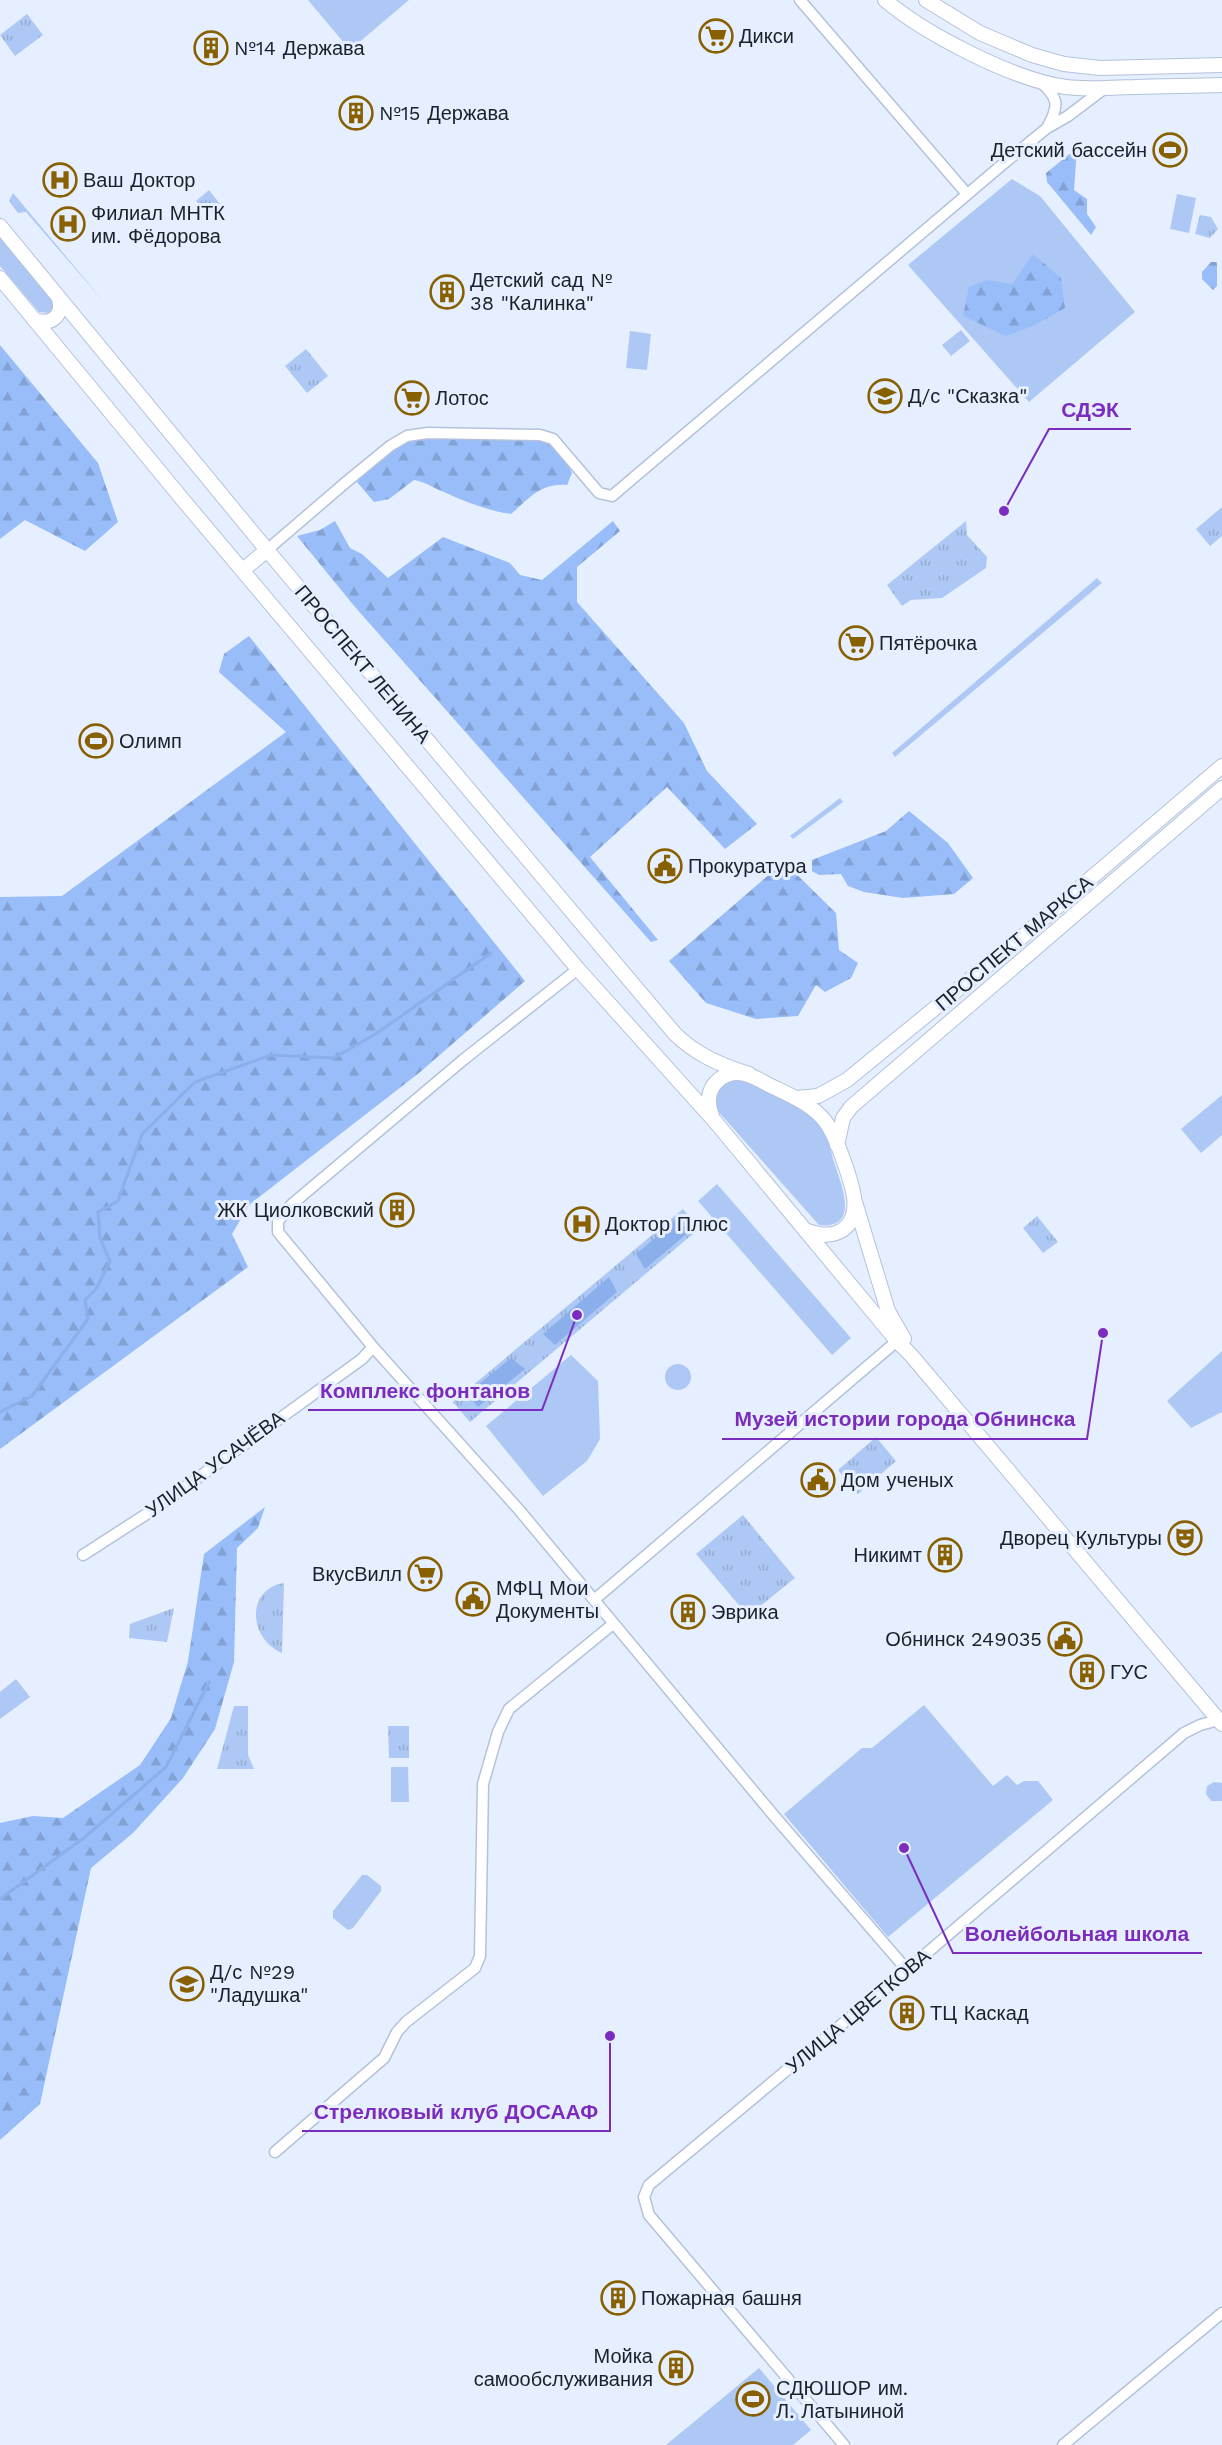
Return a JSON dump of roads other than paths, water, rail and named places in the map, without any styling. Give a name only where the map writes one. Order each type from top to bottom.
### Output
[{"type":"main road","points":[[885,0],[903,6],[969,52],[1017,74],[1066,87],[1222,85]]},
{"type":"main road","points":[[926,0],[980,33],[1032,55],[1064,64],[1100,68],[1222,65]]},
{"type":"main road","name":"ПРОСПЕКТ ЛЕНИНА","points":[[0,225],[267,550],[675,1034],[696,1052],[719,1065],[749,1074],[819,1114],[832,1132],[854,1198]]},
{"type":"main road","name":"ПРОСПЕКТ ЛЕНИНА","points":[[0,278],[578,969],[713,1119],[808,1231]]},
{"type":"main road","points":[[34,320],[46,323],[56,318],[61,310],[59,298]]},
{"type":"main road","points":[[243,570],[267,550]]},
{"type":"main road","name":"ПРОСПЕКТ МАРКСА","points":[[794,1098],[818,1096],[847,1080],[1022,937],[1222,765]]},
{"type":"main road","name":"ПРОСПЕКТ МАРКСА","points":[[837,1145],[843,1118],[861,1099],[1222,788]]},
{"type":"main road","points":[[713,1119],[708,1104],[709,1096],[716,1083],[729,1074],[749,1074]]},
{"type":"main road","points":[[847,1080],[861,1099]]},
{"type":"main road","points":[[808,1231],[822,1237],[831,1236],[845,1229],[852,1215],[854,1198]]},
{"type":"main road","points":[[854,1198],[888,1311],[911,1355]]},
{"type":"main road","points":[[808,1231],[897,1341],[1221,1720]]},
{"type":"street","points":[[800,0],[967,194]]},
{"type":"street","points":[[1040,80],[1052,92],[1057,102],[1056,112],[1047,128]]},
{"type":"street","points":[[267,550],[354,475],[390,446],[407,436],[428,433],[540,435],[553,439],[599,493],[612,496],[967,194],[1047,128],[1068,116],[1105,88]]},
{"type":"street","points":[[578,969],[333,1168],[291,1205],[278,1221],[278,1232],[373,1347],[513,1503],[907,1970]]},
{"type":"street","points":[[594,1600],[897,1341]]},
{"type":"street","name":"УЛИЦА УСАЧЁВА","points":[[83,1555],[159,1506],[362,1359],[373,1347]]},
{"type":"street","points":[[275,2152],[384,2058],[397,2032],[406,2022],[475,1968],[480,1956],[483,1784],[498,1732],[509,1709],[613,1624]]},
{"type":"street","name":"УЛИЦА ЦВЕТКОВА","points":[[844,2445],[649,2215],[644,2197],[649,2185],[907,1970],[1184,1733],[1221,1720]]},
{"type":"street","points":[[1063,2445],[1222,2313]]},
{"type":"waterway","points":[[0,1412],[32,1396],[88,1319],[85,1300],[96,1289],[110,1261],[100,1238],[98,1212],[118,1201],[142,1134],[195,1082],[271,1055],[334,1058],[377,1033],[491,953]]},
{"type":"waterway","points":[[0,1899],[85,1837],[166,1767],[209,1682]]},
{"type":"place","name":"Дикси","points":[[716,36]]},
{"type":"place","name":"№14 Держава","points":[[211,48]]},
{"type":"place","name":"№15 Держава","points":[[356,113]]},
{"type":"place","name":"Детский бассейн","points":[[1170,150]]},
{"type":"place","name":"Ваш Доктор","points":[[60,180]]},
{"type":"place","name":"Филиал МНТК им. Фёдорова","points":[[68,224]]},
{"type":"place","name":"Детский сад № 38 \"Калинка\"","points":[[447,292]]},
{"type":"place","name":"Д/с \"Сказка\"","points":[[885,396]]},
{"type":"place","name":"Лотос","points":[[412,398]]},
{"type":"place","name":"СДЭК","points":[[1004,511]]},
{"type":"place","name":"Пятёрочка","points":[[856,643]]},
{"type":"place","name":"Олимп","points":[[96,741]]},
{"type":"place","name":"Прокуратура","points":[[665,866]]},
{"type":"place","name":"ЖК Циолковский","points":[[397,1210]]},
{"type":"place","name":"Доктор Плюс","points":[[582,1224]]},
{"type":"place","name":"Комплекс фонтанов","points":[[577,1315]]},
{"type":"place","name":"Музей истории города Обнинска","points":[[1103,1333]]},
{"type":"place","name":"Дом ученых","points":[[818,1480]]},
{"type":"place","name":"Дворец Культуры","points":[[1185,1538]]},
{"type":"place","name":"Никимт","points":[[945,1555]]},
{"type":"place","name":"ВкусВилл","points":[[425,1574]]},
{"type":"place","name":"МФЦ Мои Документы","points":[[473,1599]]},
{"type":"place","name":"Эврика","points":[[688,1612]]},
{"type":"place","name":"Обнинск 249035","points":[[1065,1639]]},
{"type":"place","name":"ГУС","points":[[1087,1672]]},
{"type":"place","name":"Волейбольная школа","points":[[904,1848]]},
{"type":"place","name":"Д/с №29 \"Ладушка\"","points":[[187,1984]]},
{"type":"place","name":"ТЦ Каскад","points":[[907,2013]]},
{"type":"place","name":"Стрелковый клуб ДОСААФ","points":[[610,2036]]},
{"type":"place","name":"Пожарная башня","points":[[618,2298]]},
{"type":"place","name":"Мойка самообслуживания","points":[[676,2368]]},
{"type":"place","name":"СДЮШОР им. Л. Латыниной","points":[[753,2399]]}]
